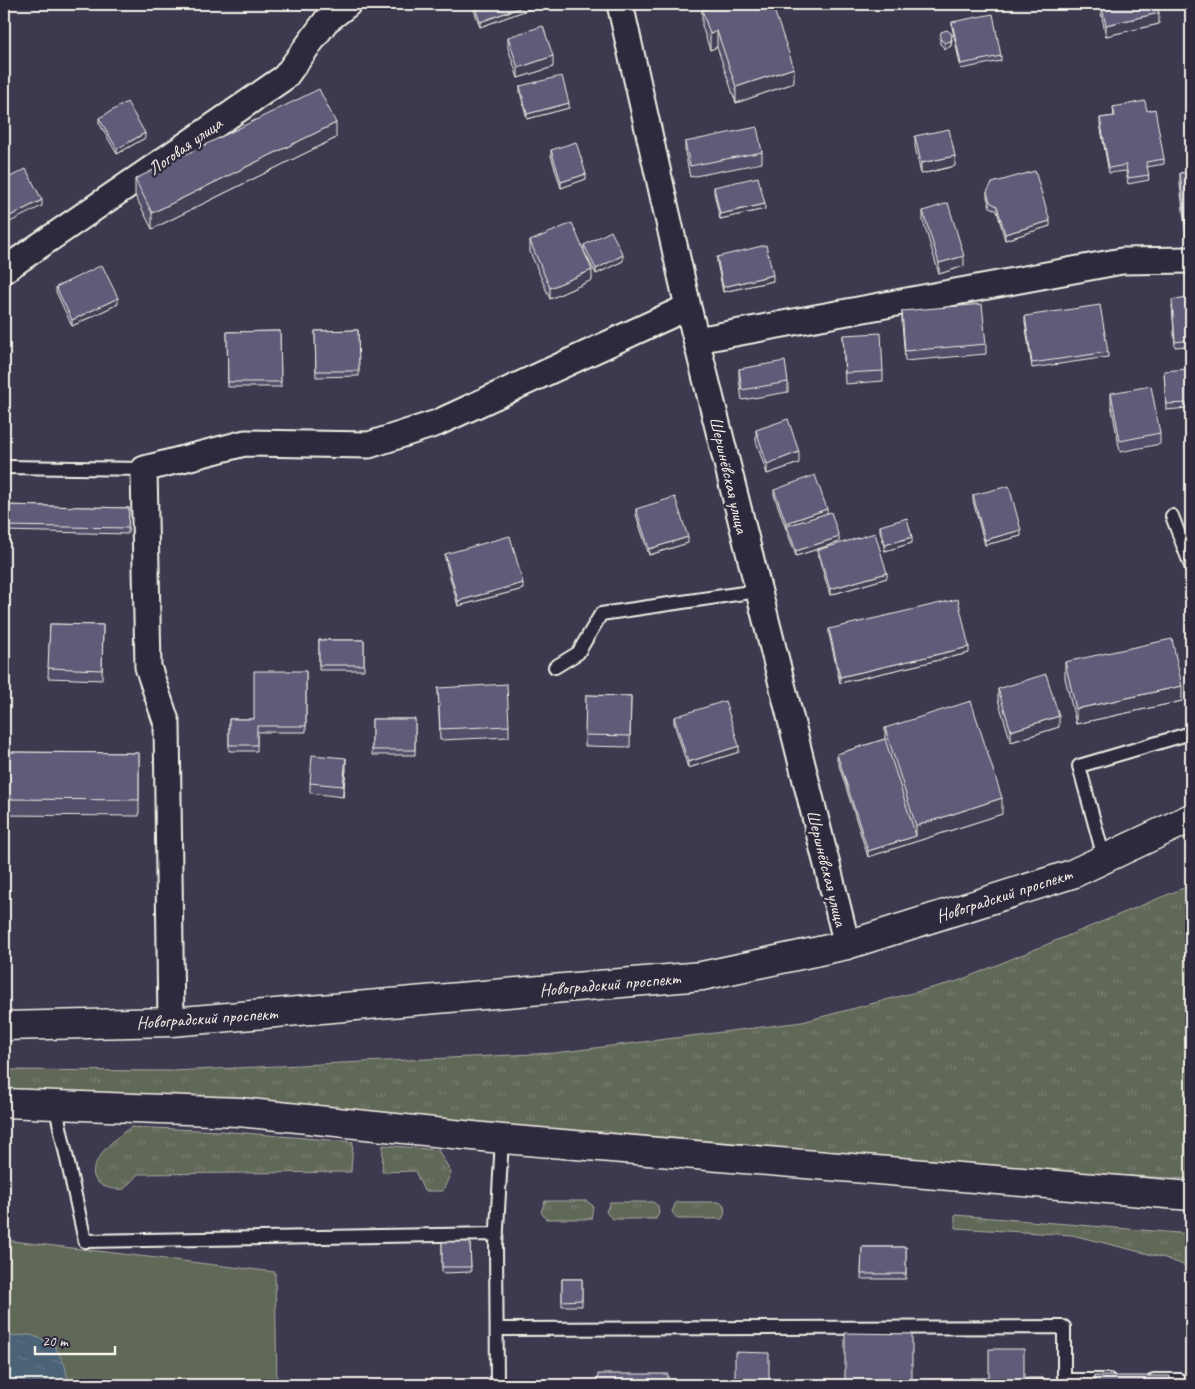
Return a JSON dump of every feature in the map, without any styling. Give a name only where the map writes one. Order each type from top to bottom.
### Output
[{"type":"main road","name":"Новоградский проспект","points":[[4,1026],[171,1022],[702,976],[847,945],[1072,874],[1191,818]]},
{"type":"main road","points":[[4,1102],[240,1112],[502,1139],[1191,1196]]},
{"type":"street","name":"Логовая улица","points":[[4,270],[285,76],[326,21],[348,4]]},
{"type":"street","name":"Шершнёвская улица","points":[[620,4],[688,307],[757,591],[847,945]]},
{"type":"street","points":[[697,340],[1122,260],[1191,260]]},
{"type":"street","points":[[171,1022],[167,724],[148,667],[144,469],[245,443],[369,445],[437,423],[688,307]]},
{"type":"lane","points":[[4,467],[144,469]]},
{"type":"lane","points":[[1172,516],[1191,566]]},
{"type":"lane","points":[[554,667],[578,653],[601,614],[757,591]]},
{"type":"lane","points":[[1104,858],[1079,766],[1191,733]]},
{"type":"lane","points":[[55,1104],[85,1240],[497,1234]]},
{"type":"lane","points":[[497,1385],[497,1234],[502,1139]]},
{"type":"lane","points":[[497,1329],[1064,1327],[1064,1380],[1122,1380]]},
{"type":"lane","points":[[1142,1380],[1180,1380],[1184,1385]]},
{"type":"green space","points":[[1191,885],[1191,1179],[905,1164],[4,1093],[4,1070],[172,1071],[555,1053],[802,1022],[958,981]]},
{"type":"green space","points":[[131,1127],[220,1131],[353,1142],[351,1172],[138,1174],[124,1189],[103,1186],[95,1178],[93,1172],[95,1166],[109,1145]]},
{"type":"green space","points":[[383,1145],[438,1150],[451,1172],[443,1191],[424,1191],[415,1171],[382,1172]]},
{"type":"green space","points":[[545,1201],[587,1201],[593,1206],[591,1219],[546,1219],[541,1212]]},
{"type":"green space","points":[[610,1202],[653,1202],[658,1206],[659,1213],[656,1219],[612,1219],[606,1212]]},
{"type":"green space","points":[[676,1202],[719,1202],[724,1206],[725,1213],[722,1219],[678,1219],[672,1212]]},
{"type":"green space","points":[[955,1215],[1191,1234],[1191,1268],[1165,1258],[1072,1235],[955,1228]]},
{"type":"green space","points":[[4,1240],[275,1272],[277,1385],[4,1385]]},
{"type":"water","points":[[31,1335],[54,1344],[65,1366],[69,1385],[4,1385],[4,1336]]},
{"type":"building","points":[[474,4],[530,4],[480,22]]},
{"type":"building","points":[[720,4],[772,4],[794,68],[736,87],[717,31],[710,34],[702,10]]},
{"type":"building","points":[[1101,4],[1157,4],[1159,13],[1106,25]]},
{"type":"building","points":[[993,14],[1001,56],[961,64],[952,22]]},
{"type":"building","points":[[543,26],[553,56],[518,68],[508,37]]},
{"type":"building","points":[[947,30],[952,34],[951,41],[945,43],[940,39],[941,32]]},
{"type":"building","points":[[562,76],[569,103],[527,114],[520,86]]},
{"type":"building","points":[[319,89],[336,123],[152,213],[135,179]]},
{"type":"building","points":[[1145,101],[1147,111],[1155,109],[1164,159],[1146,162],[1149,175],[1128,178],[1126,165],[1109,168],[1100,118],[1115,116],[1113,107]]},
{"type":"building","points":[[127,102],[145,133],[117,149],[99,118]]},
{"type":"building","points":[[757,127],[762,152],[690,166],[685,142]]},
{"type":"building","points":[[949,129],[955,156],[921,163],[915,136]]},
{"type":"building","points":[[576,142],[586,174],[561,182],[551,150]]},
{"type":"building","points":[[26,169],[42,200],[4,219],[4,180]]},
{"type":"building","points":[[1035,171],[1050,221],[1005,234],[997,206],[990,202],[987,192],[992,183]]},
{"type":"building","points":[[1191,172],[1191,225],[1186,225],[1180,173]]},
{"type":"building","points":[[758,177],[765,204],[720,214],[714,187]]},
{"type":"building","points":[[948,203],[964,256],[939,263],[923,211]]},
{"type":"building","points":[[572,223],[592,270],[550,288],[530,241]]},
{"type":"building","points":[[611,231],[623,255],[596,269],[584,245]]},
{"type":"building","points":[[766,245],[773,275],[723,287],[717,257]]},
{"type":"building","points":[[102,265],[118,298],[72,320],[56,287]]},
{"type":"building","points":[[1191,298],[1191,340],[1175,342],[1172,300]]},
{"type":"building","points":[[982,304],[986,344],[905,351],[902,311]]},
{"type":"building","points":[[1100,305],[1108,352],[1032,363],[1025,316]]},
{"type":"building","points":[[358,330],[359,371],[316,371],[315,331]]},
{"type":"building","points":[[280,331],[281,382],[228,382],[227,332]]},
{"type":"building","points":[[881,333],[883,371],[845,373],[843,335]]},
{"type":"building","points":[[785,361],[788,382],[742,390],[739,369]]},
{"type":"building","points":[[1187,369],[1189,403],[1166,404],[1164,371]]},
{"type":"building","points":[[1151,386],[1160,433],[1120,441],[1111,393]]},
{"type":"building","points":[[788,419],[799,452],[767,464],[756,430]]},
{"type":"building","points":[[815,475],[827,509],[786,523],[774,490]]},
{"type":"building","points":[[1009,486],[1021,530],[985,540],[973,495]]},
{"type":"building","points":[[675,497],[688,537],[649,549],[636,509]]},
{"type":"building","points":[[4,505],[129,508],[128,528],[4,526]]},
{"type":"building","points":[[831,512],[839,537],[796,551],[787,526]]},
{"type":"building","points":[[907,518],[912,537],[885,545],[880,526]]},
{"type":"building","points":[[875,533],[887,573],[830,589],[818,550]]},
{"type":"building","points":[[510,536],[523,583],[458,601],[445,554]]},
{"type":"building","points":[[958,599],[969,647],[840,677],[829,629]]},
{"type":"building","points":[[50,624],[103,625],[102,670],[48,668]]},
{"type":"building","points":[[1172,639],[1182,686],[1076,709],[1065,662]]},
{"type":"building","points":[[319,640],[364,640],[364,665],[319,665]]},
{"type":"building","points":[[254,671],[306,671],[306,726],[257,726],[257,745],[229,745],[229,719],[254,719]]},
{"type":"building","points":[[1046,674],[1059,716],[1011,731],[998,689]]},
{"type":"building","points":[[507,684],[509,726],[440,729],[438,688]]},
{"type":"building","points":[[586,695],[631,696],[630,736],[585,735]]},
{"type":"building","points":[[725,701],[739,746],[688,762],[674,717]]},
{"type":"building","points":[[971,701],[1002,798],[916,826],[885,728]]},
{"type":"building","points":[[372,719],[415,719],[415,750],[372,750]]},
{"type":"building","points":[[885,739],[916,836],[868,851],[837,754]]},
{"type":"building","points":[[4,752],[139,753],[139,800],[4,799]]},
{"type":"building","points":[[312,755],[346,758],[343,786],[310,783]]},
{"type":"building","points":[[442,1242],[470,1242],[471,1267],[442,1267]]},
{"type":"building","points":[[862,1247],[906,1247],[906,1274],[861,1274]]},
{"type":"building","points":[[562,1279],[582,1279],[582,1300],[562,1301]]},
{"type":"building","points":[[845,1333],[912,1334],[912,1385],[845,1385]]},
{"type":"building","points":[[989,1349],[1024,1349],[1024,1378],[1043,1378],[1042,1385],[970,1385],[970,1378],[989,1378]]},
{"type":"building","points":[[735,1352],[769,1353],[769,1379],[787,1379],[787,1385],[720,1385],[720,1379],[735,1379]]},
{"type":"building","points":[[598,1374],[668,1374],[668,1385],[597,1385]]},
{"type":"building","points":[[1094,1376],[1170,1376],[1170,1385],[1094,1385]]},
{"type":"building","points":[[391,1382],[443,1383],[443,1385],[391,1385]]}]
